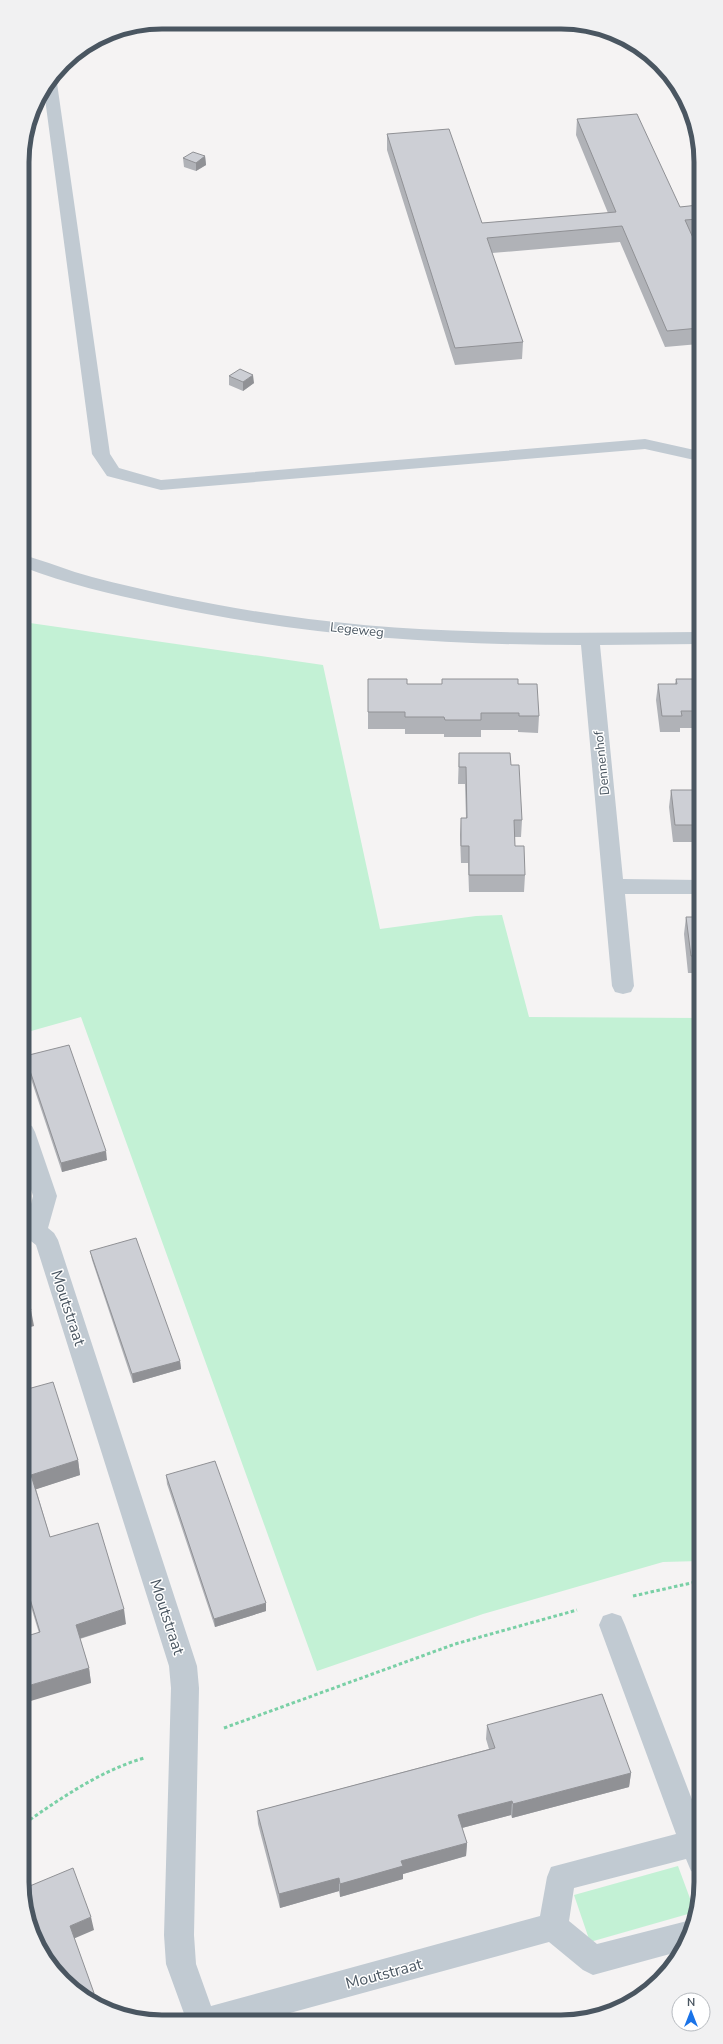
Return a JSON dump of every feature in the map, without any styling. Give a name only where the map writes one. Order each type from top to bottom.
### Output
[{"type":"street","points":[[51,89],[101,454],[113,472],[161,485],[645,444],[694,455]]},
{"type":"street","name":"Legeweg","points":[[29,562],[132,592],[222,612],[311,625],[399,634],[514,639],[590,640],[694,638]]},
{"type":"street","name":"Dennenhof","points":[[590,640],[623,986]]},
{"type":"street","points":[[614,886],[694,886]]},
{"type":"street","name":"Moutstraat","points":[[29,1147],[45,1196],[30,1231],[46,1240],[183,1666],[184,1743],[179,1935],[181,1964],[200,2015]]},
{"type":"street","points":[[612,1625],[694,1844]]},
{"type":"street","points":[[682,1936],[593,1960],[553,1927],[561,1877],[694,1853]]},
{"type":"street","name":"Moutstraat","points":[[230,2015],[553,1927]]},
{"type":"path","points":[[627,1597],[694,1582]]},
{"type":"path","points":[[29,1820],[104,1772],[124,1763],[153,1756],[184,1743],[455,1644],[581,1609]]},
{"type":"green space","points":[[29,623],[323,665],[380,929],[476,916],[502,915],[529,1017],[694,1018],[694,1561],[663,1562],[483,1614],[317,1671],[81,1017],[29,1032]]},
{"type":"green space","points":[[678,1866],[692,1903],[690,1914],[590,1942],[574,1895]]},
{"type":"building","points":[[637,114],[680,207],[694,205],[694,219],[685,220],[694,240],[694,328],[667,331],[622,226],[487,238],[523,342],[455,348],[387,134],[449,129],[482,223],[616,212],[577,119]]},
{"type":"building","points":[[193,152],[205,156],[196,163],[183,158]]},
{"type":"building","points":[[240,369],[253,375],[243,382],[229,376]]},
{"type":"building","points":[[368,679],[407,679],[407,684],[442,684],[442,679],[518,679],[518,684],[537,684],[539,716],[519,716],[519,713],[481,713],[481,720],[445,720],[444,717],[405,717],[405,712],[368,712]]},
{"type":"building","points":[[676,679],[694,679],[694,711],[681,711],[682,716],[662,716],[658,684],[677,684]]},
{"type":"building","points":[[459,753],[510,753],[511,765],[519,765],[522,820],[514,820],[515,846],[524,846],[525,875],[469,875],[469,846],[461,846],[461,818],[467,818],[466,767],[459,767]]},
{"type":"building","points":[[671,790],[694,790],[694,825],[675,825]]},
{"type":"building","points":[[686,917],[694,917],[694,956],[691,956]]},
{"type":"building","points":[[69,1045],[106,1151],[61,1163],[29,1068],[29,1055]]},
{"type":"building","points":[[136,1238],[180,1361],[132,1374],[90,1251]]},
{"type":"building","points":[[53,1382],[78,1460],[31,1475],[50,1537],[98,1523],[124,1609],[76,1625],[89,1668],[29,1686],[29,1635],[40,1632],[29,1596],[29,1389]]},
{"type":"building","points":[[215,1461],[266,1603],[214,1619],[166,1475]]},
{"type":"building","points":[[602,1694],[631,1773],[513,1804],[512,1801],[458,1815],[467,1843],[401,1861],[403,1866],[340,1884],[339,1878],[279,1894],[257,1811],[495,1748],[487,1725]]},
{"type":"building","points":[[73,1868],[91,1917],[70,1926],[94,1993],[91,1994],[81,1988],[56,1963],[36,1925],[30,1899],[29,1886]]}]
